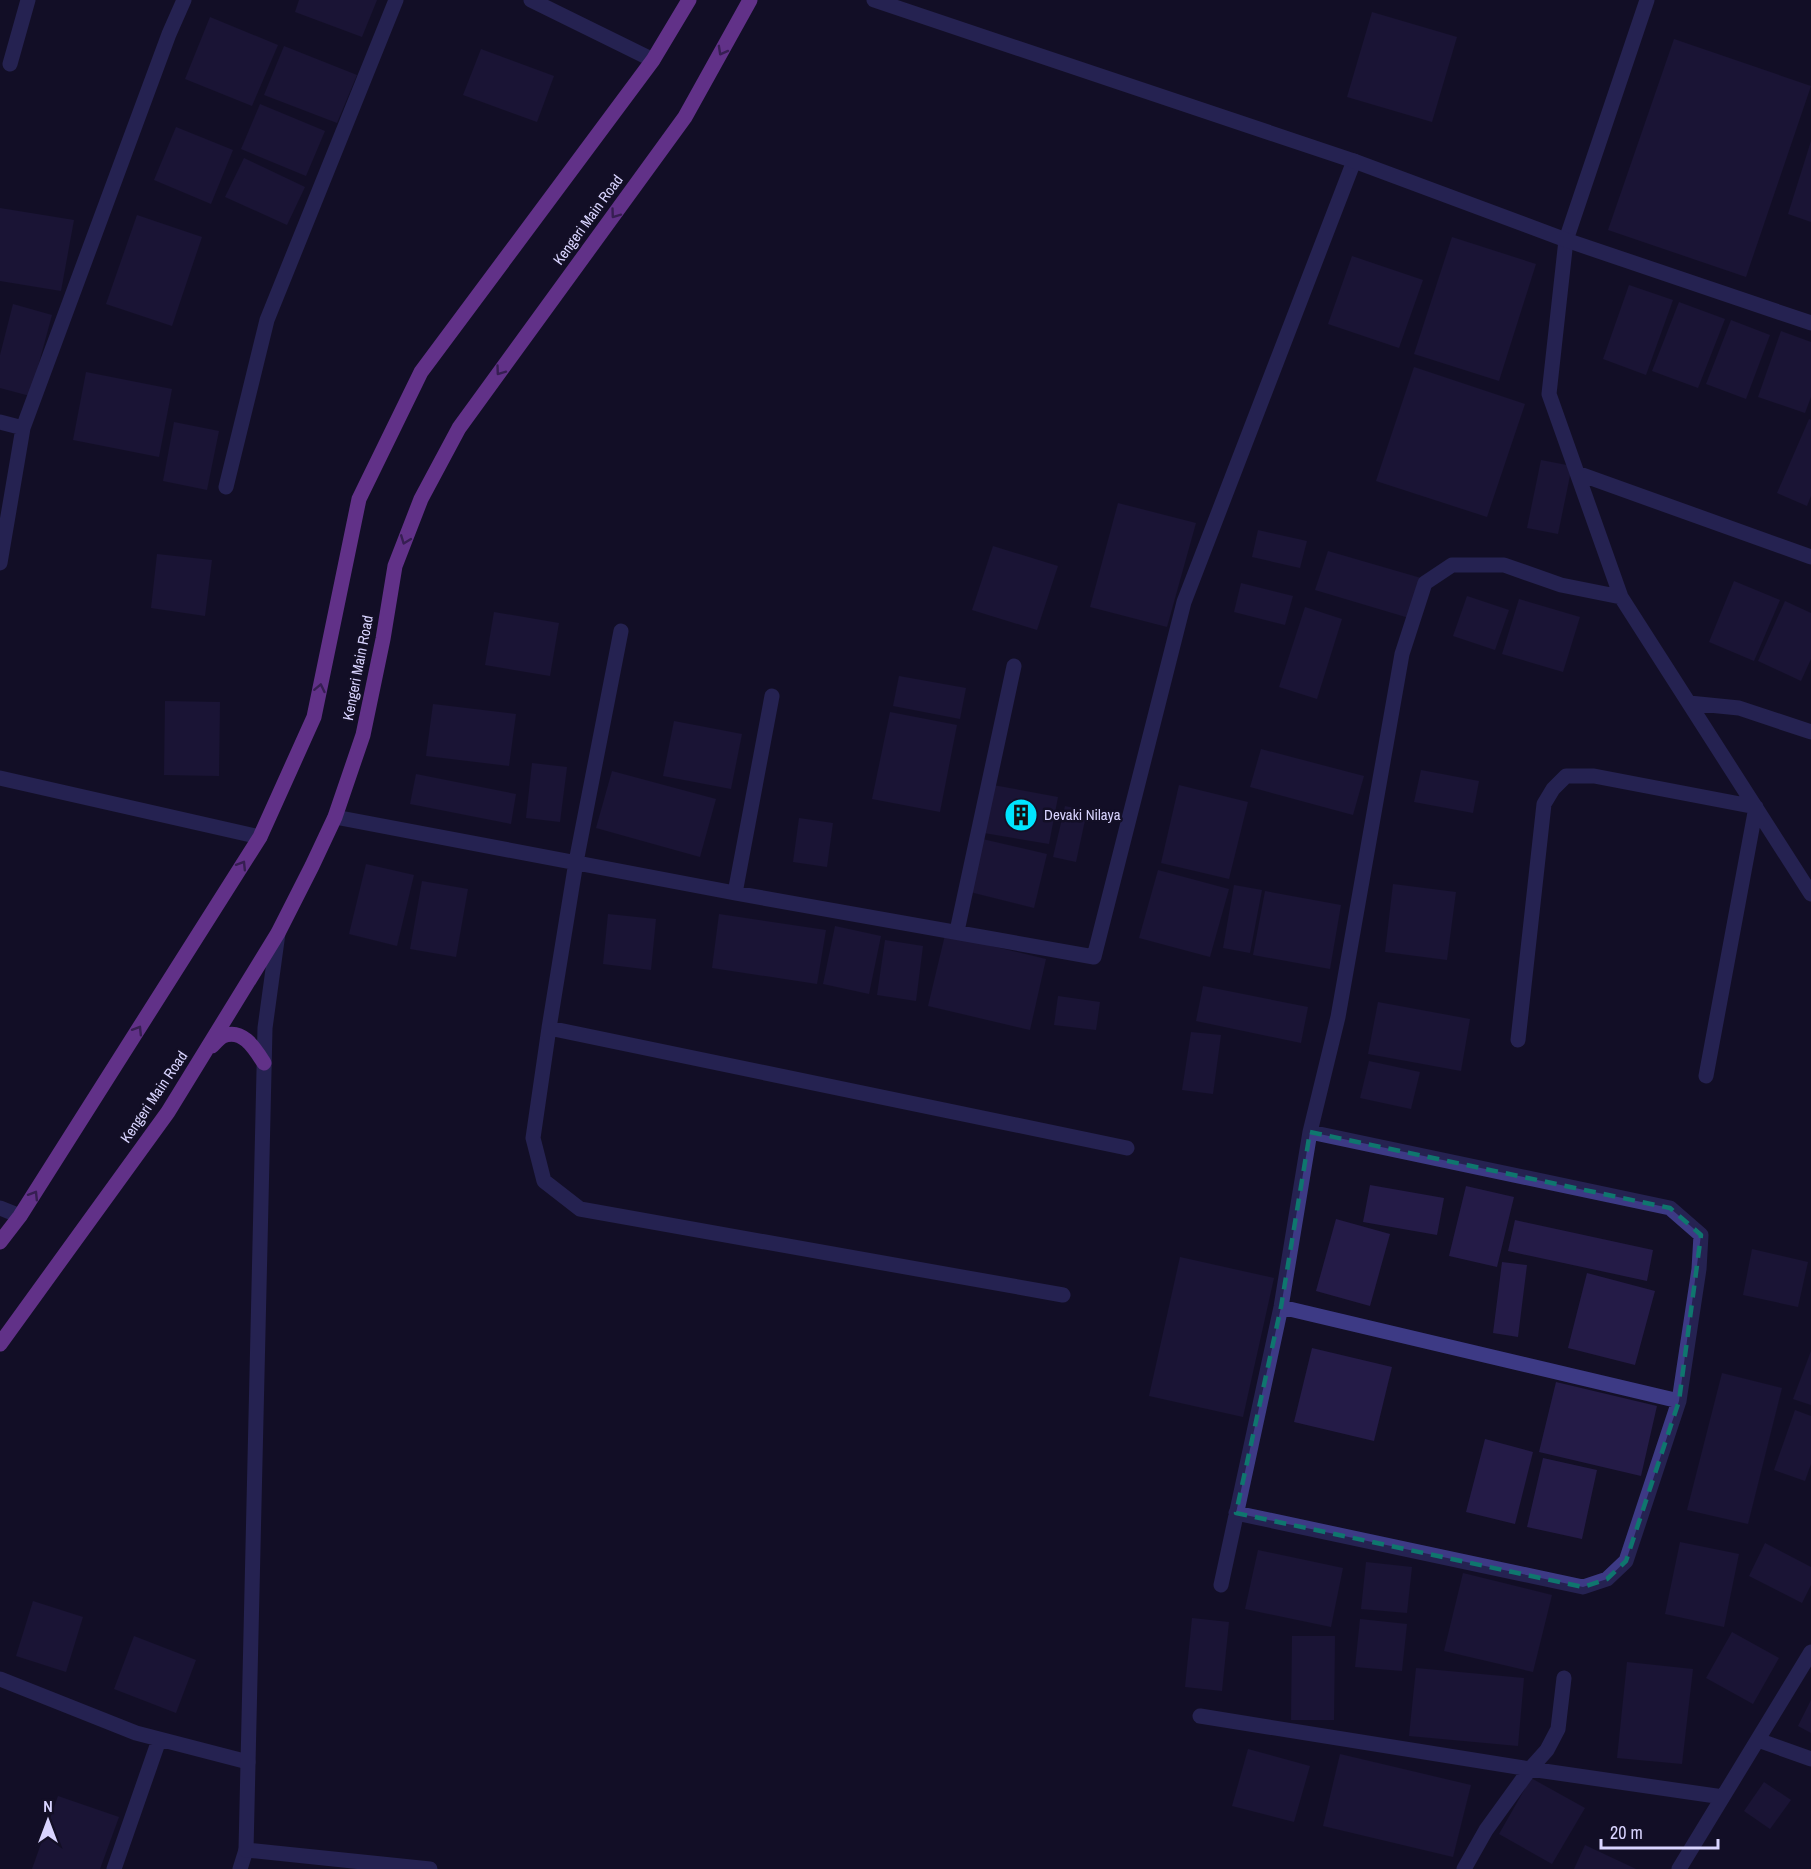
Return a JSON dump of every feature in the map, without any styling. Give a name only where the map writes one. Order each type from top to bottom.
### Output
[{"type":"main road","points":[[0,1242],[20,1216],[260,837],[314,717],[359,499],[421,372],[653,60],[689,0]]},
{"type":"main road","name":"Kengeri Main Road","points":[[0,1344],[168,1112],[278,933],[335,817],[363,735],[395,566],[421,499],[459,428],[685,117],[750,0]]},
{"type":"main road","points":[[207,1051],[222,1036],[235,1035],[249,1041],[264,1063]]},
{"type":"street","points":[[10,64],[28,0]]},
{"type":"street","points":[[0,563],[23,428],[169,34],[184,0]]},
{"type":"street","points":[[226,487],[267,320],[396,0]]},
{"type":"street","points":[[531,0],[653,60]]},
{"type":"street","points":[[874,0],[1354,161],[1566,240],[1811,323]]},
{"type":"street","points":[[1647,0],[1566,240],[1549,394],[1621,597],[1811,894]]},
{"type":"street","points":[[335,817],[735,893],[1094,957],[1184,602],[1354,161]]},
{"type":"street","points":[[0,422],[23,428]]},
{"type":"street","points":[[1577,473],[1811,557]]},
{"type":"street","points":[[1221,1585],[1281,1307],[1310,1132],[1338,1017],[1402,654],[1425,583],[1452,565],[1504,565],[1561,585],[1621,597]]},
{"type":"street","points":[[621,631],[576,862],[533,1138],[544,1182],[580,1209],[1063,1295]]},
{"type":"street","points":[[957,932],[1014,666]]},
{"type":"street","points":[[735,893],[772,696]]},
{"type":"street","points":[[1689,703],[1739,708],[1811,732]]},
{"type":"street","points":[[1518,1040],[1544,804],[1553,789],[1566,776],[1594,776],[1756,807]]},
{"type":"street","points":[[0,778],[260,837]]},
{"type":"street","points":[[1706,1076],[1756,807]]},
{"type":"street","points":[[240,1869],[246,1850],[265,1028],[278,933]]},
{"type":"street","points":[[549,1028],[1127,1148]]},
{"type":"street","points":[[1236,1513],[1583,1587],[1607,1580],[1626,1561],[1679,1401],[1699,1269],[1701,1235],[1670,1208],[1310,1132]]},
{"type":"street","points":[[0,1208],[20,1216]]},
{"type":"street","points":[[1281,1307],[1679,1401]]},
{"type":"street","points":[[1679,1869],[1811,1652]]},
{"type":"street","points":[[1464,1869],[1486,1830],[1530,1769],[1547,1750],[1558,1729],[1564,1678]]},
{"type":"street","points":[[0,1679],[136,1733],[248,1762]]},
{"type":"street","points":[[1200,1716],[1530,1769],[1723,1797]]},
{"type":"street","points":[[114,1869],[159,1740]]},
{"type":"street","points":[[1758,1740],[1811,1759]]},
{"type":"street","points":[[246,1850],[430,1869]]},
{"type":"highlighted area","points":[[1310,1132],[1670,1208],[1701,1235],[1679,1401],[1626,1561],[1607,1579],[1583,1587],[1236,1513],[1281,1307]]},
{"type":"building","points":[[299,0],[377,0],[362,37],[295,12]]},
{"type":"building","points":[[1372,12],[1457,37],[1432,122],[1347,97]]},
{"type":"building","points":[[210,17],[278,45],[252,106],[185,79]]},
{"type":"building","points":[[1674,39],[1811,86],[1746,277],[1608,230]]},
{"type":"building","points":[[284,46],[357,75],[337,123],[264,95]]},
{"type":"building","points":[[481,49],[554,76],[537,122],[463,95]]},
{"type":"building","points":[[260,104],[325,131],[306,176],[241,149]]},
{"type":"building","points":[[176,127],[233,150],[211,204],[154,180]]},
{"type":"building","points":[[1811,141],[1811,222],[1788,214]]},
{"type":"building","points":[[244,158],[305,187],[287,225],[225,197]]},
{"type":"building","points":[[0,208],[74,220],[61,291],[0,281]]},
{"type":"building","points":[[137,215],[202,237],[172,326],[106,304]]},
{"type":"building","points":[[1452,237],[1536,264],[1499,381],[1414,354]]},
{"type":"building","points":[[1352,256],[1423,280],[1399,348],[1328,324]]},
{"type":"building","points":[[1629,285],[1673,300],[1646,375],[1603,359]]},
{"type":"building","points":[[1679,302],[1725,319],[1698,388],[1652,371]]},
{"type":"building","points":[[13,304],[52,315],[30,396],[0,388],[0,355]]},
{"type":"building","points":[[1731,320],[1770,335],[1746,399],[1706,384]]},
{"type":"building","points":[[1781,331],[1811,342],[1811,397],[1805,413],[1758,397]]},
{"type":"building","points":[[1414,367],[1525,404],[1487,517],[1376,481]]},
{"type":"building","points":[[86,372],[172,389],[159,457],[73,440]]},
{"type":"building","points":[[1809,419],[1811,420],[1811,496],[1807,506],[1777,493]]},
{"type":"building","points":[[174,422],[219,431],[207,490],[163,481]]},
{"type":"building","points":[[1541,460],[1572,466],[1558,534],[1527,528]]},
{"type":"building","points":[[1118,503],[1196,523],[1167,627],[1090,607]]},
{"type":"building","points":[[1258,530],[1307,541],[1300,568],[1252,557]]},
{"type":"building","points":[[993,546],[1058,566],[1037,630],[972,610]]},
{"type":"building","points":[[1328,551],[1421,578],[1409,618],[1315,590]]},
{"type":"building","points":[[157,554],[212,560],[205,616],[151,608]]},
{"type":"building","points":[[1734,581],[1780,600],[1754,661],[1709,642]]},
{"type":"building","points":[[1241,583],[1293,596],[1285,625],[1234,612]]},
{"type":"building","points":[[1467,596],[1509,610],[1495,650],[1453,636]]},
{"type":"building","points":[[1519,599],[1580,617],[1563,672],[1502,654]]},
{"type":"building","points":[[1785,601],[1811,613],[1811,659],[1801,681],[1758,661]]},
{"type":"building","points":[[1305,607],[1342,619],[1317,699],[1279,687]]},
{"type":"building","points":[[494,612],[559,623],[550,676],[485,665]]},
{"type":"building","points":[[899,676],[966,688],[960,719],[893,706]]},
{"type":"building","points":[[165,701],[220,702],[219,776],[164,775]]},
{"type":"building","points":[[433,704],[516,714],[509,766],[426,756]]},
{"type":"building","points":[[890,712],[957,725],[940,812],[872,799]]},
{"type":"building","points":[[674,721],[742,734],[731,789],[663,776]]},
{"type":"building","points":[[1261,749],[1364,776],[1353,815],[1250,787]]},
{"type":"building","points":[[532,763],[567,767],[560,822],[526,818]]},
{"type":"building","points":[[1421,770],[1479,781],[1473,813],[1414,802]]},
{"type":"building","points":[[612,771],[716,799],[700,857],[596,828]]},
{"type":"building","points":[[416,774],[516,794],[511,824],[410,804]]},
{"type":"building","name":"Devaki Nilaya","points":[[993,785],[1058,797],[1049,844],[984,833]]},
{"type":"building","points":[[1179,785],[1248,802],[1229,879],[1161,863]]},
{"type":"building","points":[[1065,806],[1087,811],[1076,862],[1053,857]]},
{"type":"building","points":[[799,818],[833,823],[827,867],[793,862]]},
{"type":"building","points":[[978,838],[1047,854],[1034,908],[966,891]]},
{"type":"building","points":[[366,864],[414,875],[397,946],[349,934]]},
{"type":"building","points":[[1158,870],[1229,889],[1210,957],[1139,938]]},
{"type":"building","points":[[422,881],[468,889],[456,957],[410,949]]},
{"type":"building","points":[[1393,884],[1456,892],[1447,960],[1385,952]]},
{"type":"building","points":[[1234,885],[1262,890],[1250,953],[1223,948]]},
{"type":"building","points":[[1265,891],[1341,905],[1330,969],[1253,955]]},
{"type":"building","points":[[608,914],[656,919],[651,970],[603,964]]},
{"type":"building","points":[[719,914],[826,930],[817,984],[712,968]]},
{"type":"building","points":[[835,926],[881,936],[869,994],[823,984]]},
{"type":"building","points":[[945,935],[1046,959],[1030,1030],[928,1006]]},
{"type":"building","points":[[885,940],[923,946],[916,1001],[877,995]]},
{"type":"building","points":[[1203,986],[1308,1007],[1301,1043],[1196,1021]]},
{"type":"building","points":[[1058,996],[1100,1002],[1096,1030],[1054,1025]]},
{"type":"building","points":[[1378,1002],[1470,1019],[1461,1071],[1368,1054]]},
{"type":"building","points":[[1191,1032],[1221,1035],[1213,1094],[1182,1090]]},
{"type":"building","points":[[1369,1061],[1420,1072],[1411,1109],[1360,1098]]},
{"type":"building","points":[[1370,1185],[1444,1198],[1437,1235],[1363,1222]]},
{"type":"building","points":[[1466,1186],[1514,1197],[1497,1267],[1449,1256]]},
{"type":"building","points":[[1336,1219],[1390,1234],[1370,1306],[1316,1291]]},
{"type":"building","points":[[1515,1220],[1653,1250],[1647,1281],[1508,1251]]},
{"type":"building","points":[[1752,1249],[1808,1262],[1798,1307],[1743,1295]]},
{"type":"building","points":[[1180,1257],[1274,1278],[1243,1417],[1149,1396]]},
{"type":"building","points":[[1502,1262],[1527,1265],[1518,1337],[1493,1333]]},
{"type":"building","points":[[1587,1273],[1655,1291],[1635,1365],[1568,1348]]},
{"type":"building","points":[[1312,1348],[1392,1367],[1374,1441],[1294,1422]]},
{"type":"building","points":[[1811,1351],[1811,1405],[1793,1399]]},
{"type":"building","points":[[1722,1373],[1782,1388],[1748,1524],[1687,1510]]},
{"type":"building","points":[[1556,1382],[1657,1406],[1641,1476],[1539,1452]]},
{"type":"building","points":[[1795,1410],[1811,1416],[1811,1464],[1805,1481],[1774,1470]]},
{"type":"building","points":[[1485,1439],[1533,1452],[1515,1524],[1466,1512]]},
{"type":"building","points":[[1543,1458],[1597,1470],[1582,1539],[1527,1527]]},
{"type":"building","points":[[1680,1542],[1739,1554],[1724,1627],[1665,1614]]},
{"type":"building","points":[[1765,1543],[1811,1567],[1811,1585],[1802,1603],[1749,1576]]},
{"type":"building","points":[[1258,1550],[1343,1568],[1331,1627],[1245,1609]]},
{"type":"building","points":[[1366,1562],[1412,1567],[1407,1613],[1361,1609]]},
{"type":"building","points":[[1463,1573],[1552,1595],[1533,1672],[1444,1651]]},
{"type":"building","points":[[33,1601],[83,1617],[66,1672],[16,1656]]},
{"type":"building","points":[[1192,1618],[1229,1622],[1222,1691],[1185,1687]]},
{"type":"building","points":[[1360,1619],[1407,1624],[1402,1671],[1355,1667]]},
{"type":"building","points":[[1732,1632],[1779,1658],[1753,1704],[1706,1678]]},
{"type":"building","points":[[134,1636],[196,1660],[176,1713],[114,1689]]},
{"type":"building","points":[[1292,1636],[1335,1636],[1334,1720],[1291,1720]]},
{"type":"building","points":[[1627,1662],[1693,1669],[1682,1764],[1617,1758]]},
{"type":"building","points":[[1416,1668],[1524,1678],[1518,1746],[1409,1736]]},
{"type":"building","points":[[1811,1700],[1811,1733],[1798,1726]]},
{"type":"building","points":[[1248,1749],[1310,1766],[1294,1822],[1232,1806]]},
{"type":"building","points":[[1340,1754],[1471,1785],[1453,1857],[1323,1826]]},
{"type":"building","points":[[1531,1778],[1585,1808],[1552,1864],[1499,1834]]},
{"type":"building","points":[[1764,1782],[1791,1800],[1770,1829],[1744,1811]]},
{"type":"building","points":[[58,1796],[119,1817],[100,1869],[32,1869]]},
{"type":"building","points":[[1585,1845],[1636,1869],[1574,1869]]},
{"type":"place","name":"Devaki Nilaya","points":[[1021,815]]}]
